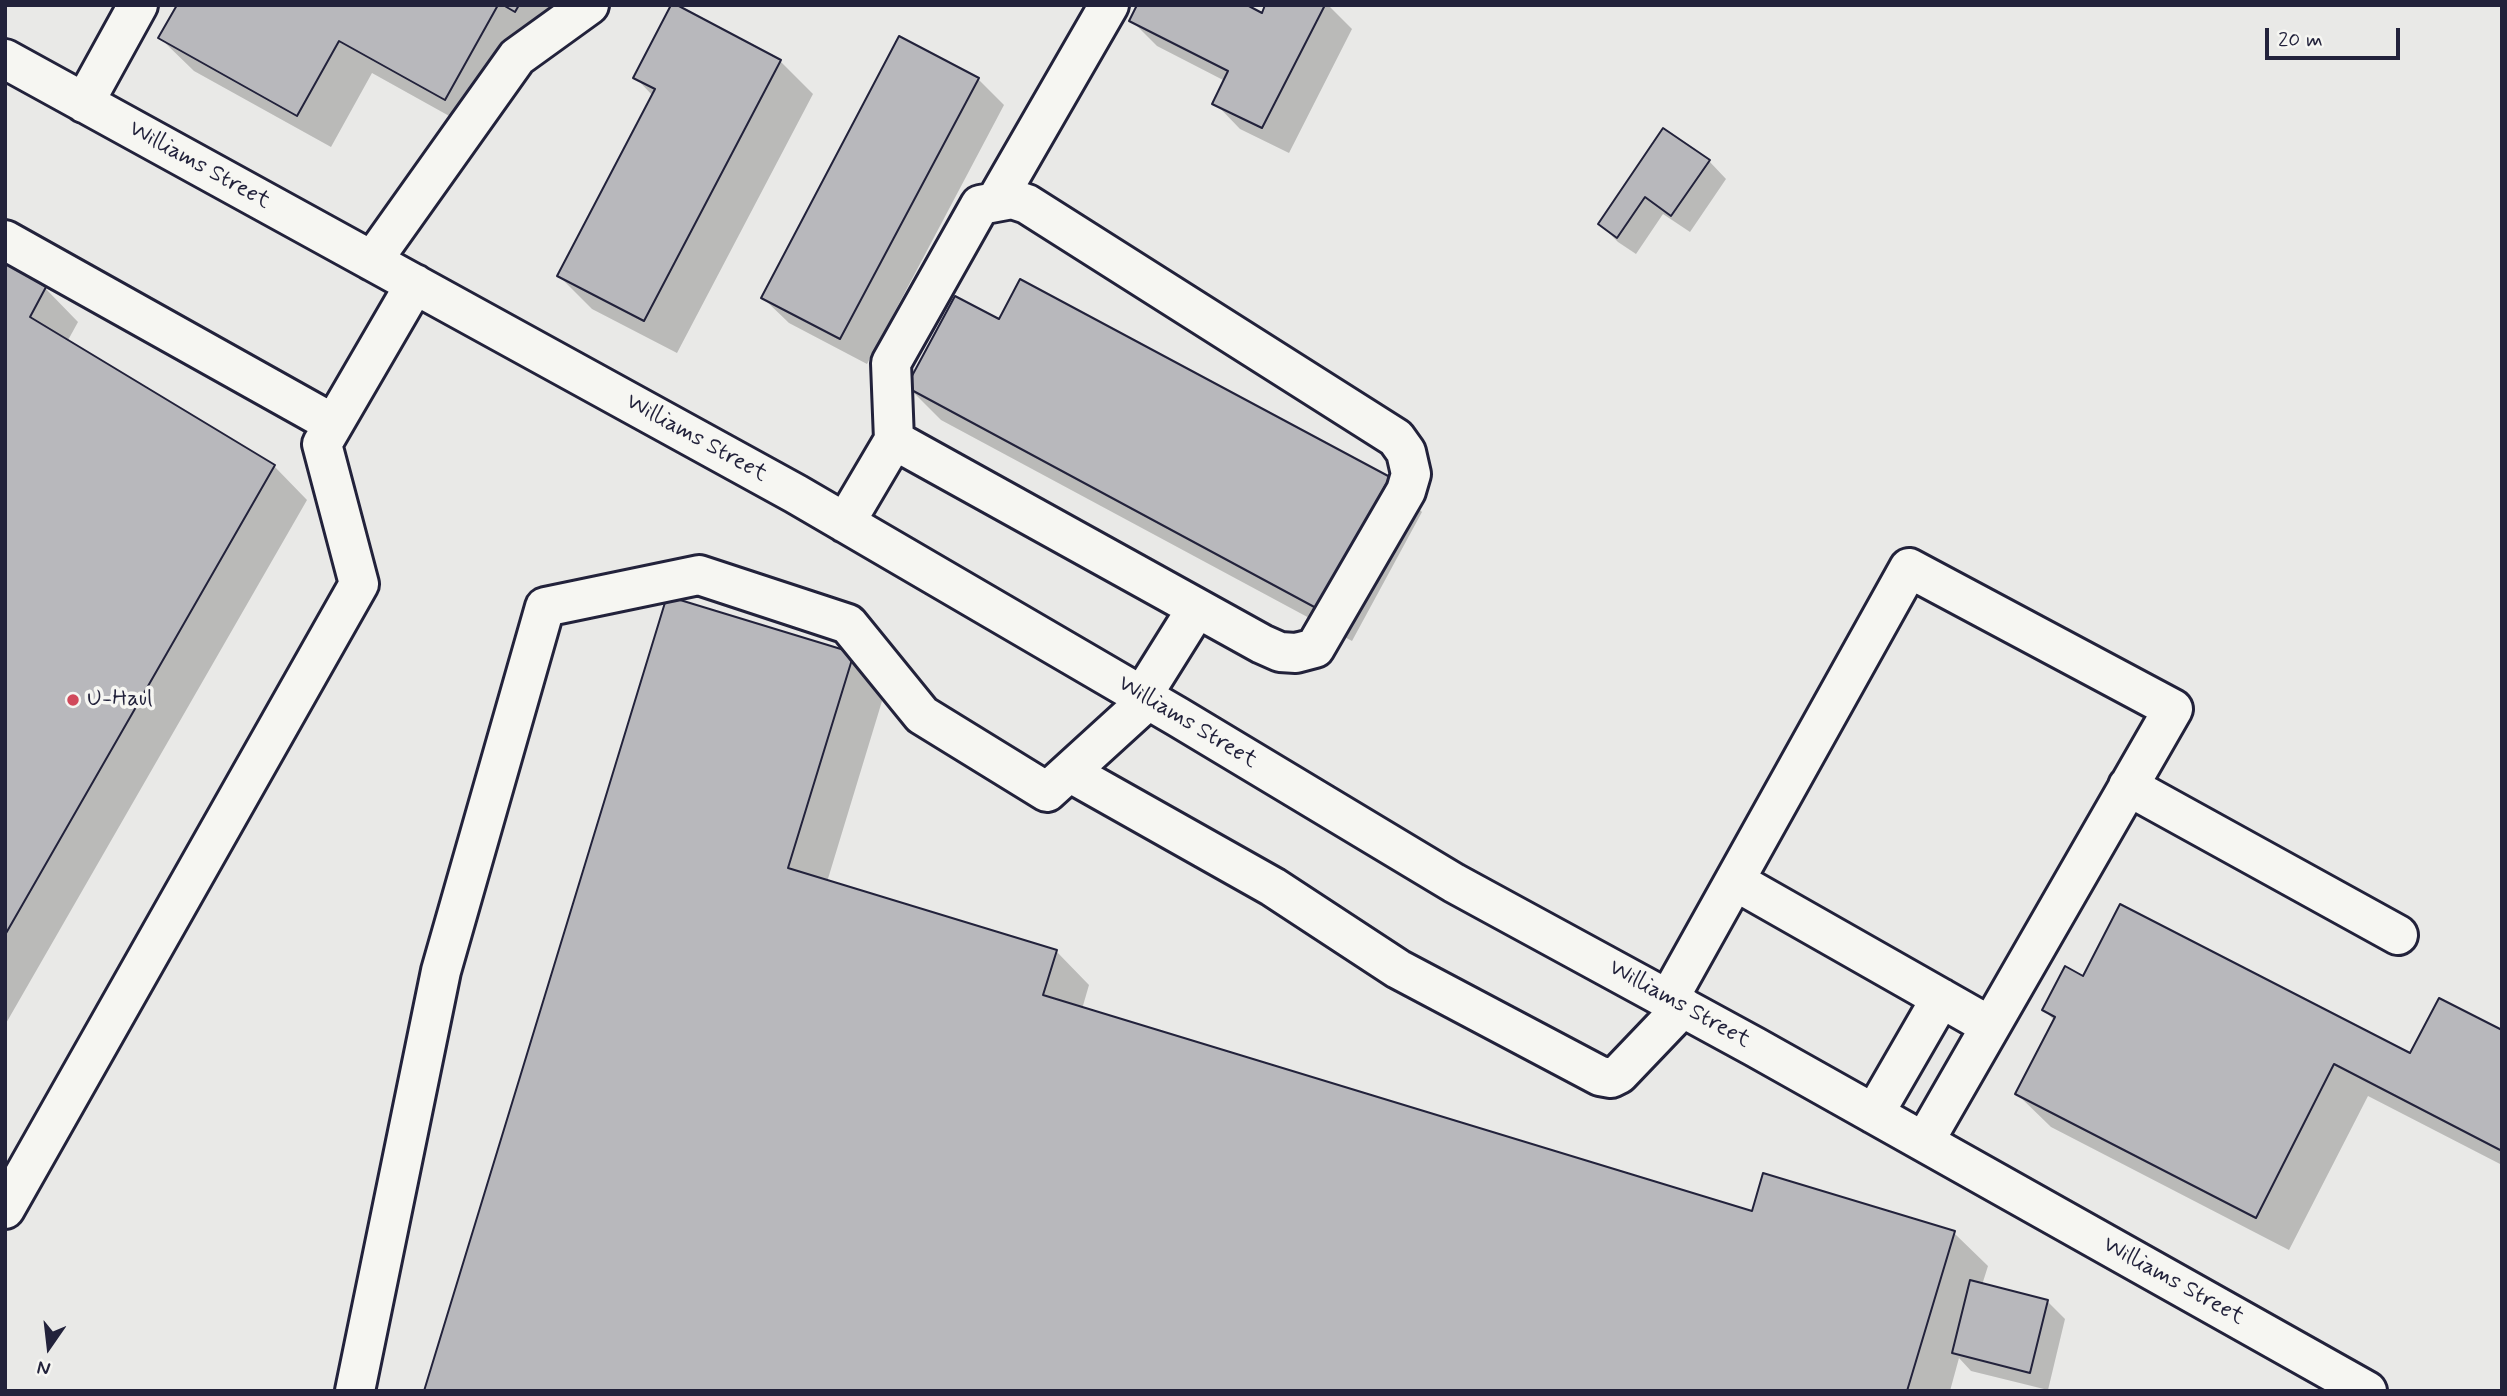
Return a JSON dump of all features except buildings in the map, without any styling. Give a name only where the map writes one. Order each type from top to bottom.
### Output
[{"type":"street","points":[[84,103],[138,5]]},
{"type":"street","points":[[372,261],[517,57],[589,5]]},
{"type":"street","points":[[996,201],[1109,5]]},
{"type":"street","name":"Williams Street","points":[[5,59],[845,523],[1145,697],[1454,883],[1874,1114],[2367,1391]]},
{"type":"street","points":[[845,523],[894,440],[891,363],[980,205],[1012,199],[1027,204],[1396,438],[1406,452],[1411,474],[1406,491],[1315,648],[1296,653],[1280,652],[894,440]]},
{"type":"street","points":[[5,240],[332,423]]},
{"type":"street","points":[[5,1209],[359,584],[322,444],[415,284]]},
{"type":"street","points":[[1069,772],[1273,887],[1398,969],[1600,1076],[1611,1078],[1619,1074],[1675,1004],[1735,881],[1909,568],[2173,709],[1924,1142]]},
{"type":"street","points":[[355,1391],[441,971],[545,607],[699,575],[848,624],[922,715],[1046,792],[1145,697],[1197,608]]},
{"type":"street","points":[[2128,786],[2398,935]]},
{"type":"street","points":[[1735,881],[1990,1026]]},
{"type":"street","points":[[1874,1114],[1941,998]]},
{"type":"place","name":"U-Haul","points":[[73,700]]}]
